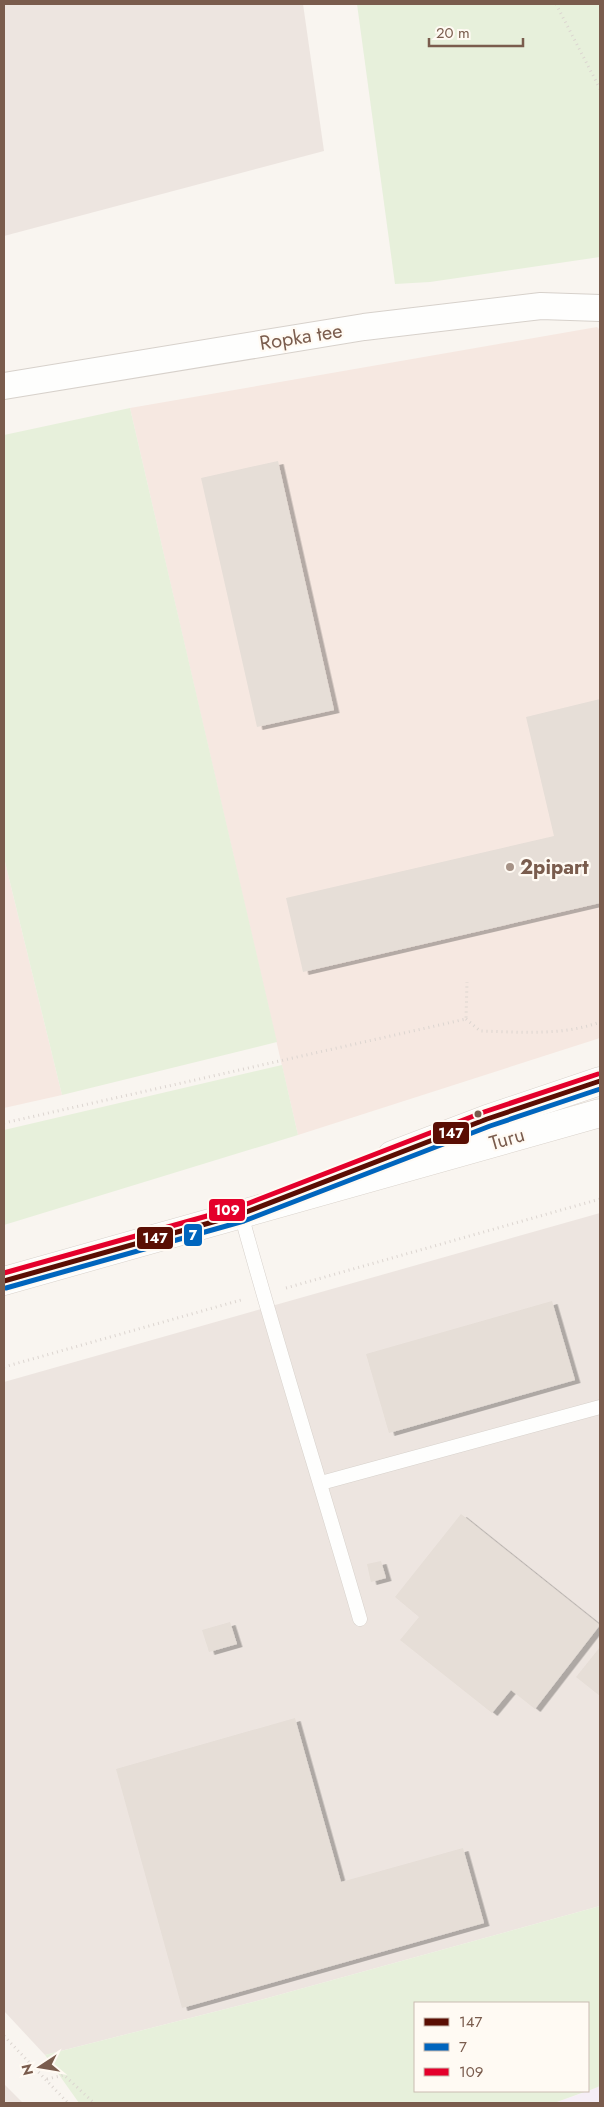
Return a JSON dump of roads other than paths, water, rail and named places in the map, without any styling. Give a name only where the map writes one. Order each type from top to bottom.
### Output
[{"type":"main road","name":"Turu","points":[[242,1214],[487,1119],[600,1081]]},
{"type":"main road","name":"Turu","points":[[4,1281],[600,1113]]},
{"type":"street","name":"Ropka tee","points":[[4,386],[364,327],[542,306],[600,308]]},
{"type":"lane","points":[[242,1214],[263,1294],[321,1483],[360,1619]]},
{"type":"lane","points":[[321,1483],[600,1407]]},
{"type":"place","name":"2pipart","points":[[510,867]]}]
